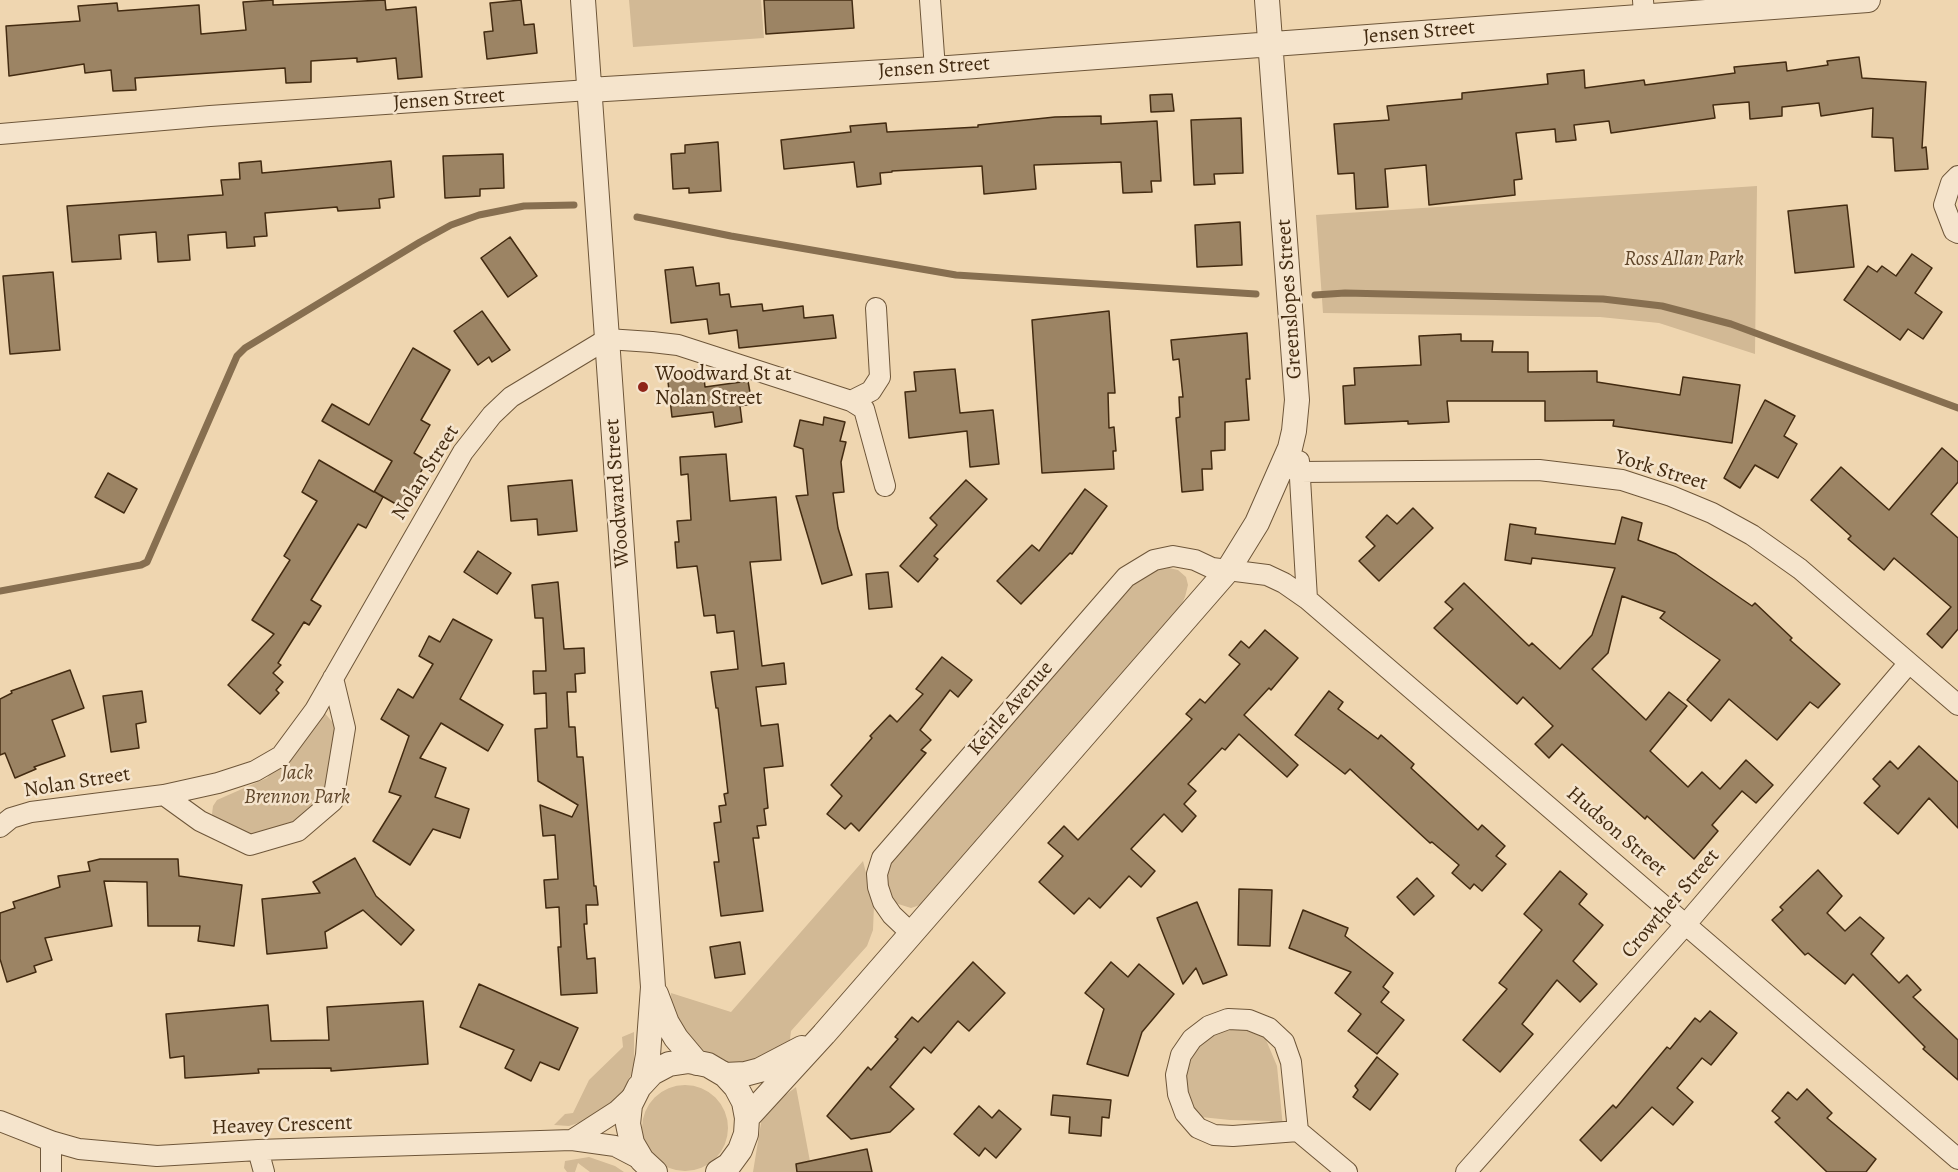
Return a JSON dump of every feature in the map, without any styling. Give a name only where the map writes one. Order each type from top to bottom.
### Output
[{"type":"street","name":"Woodward Street","points":[[583,0],[653,987],[648,1055],[639,1088],[630,1105],[628,1124],[632,1143],[649,1168]]},
{"type":"street","points":[[930,0],[935,69]]},
{"type":"street","name":"Greenslopes Street","points":[[1268,0],[1297,385],[1291,469]]},
{"type":"street","name":"Jensen Street","points":[[0,134],[222,115],[1270,45],[1643,8],[1868,0]]},
{"type":"street","points":[[1958,176],[1951,183],[1944,205],[1954,231],[1958,233]]},
{"type":"street","points":[[851,401],[871,391],[880,377],[876,308]]},
{"type":"street","points":[[607,339],[678,345],[851,401],[864,409],[885,486]]},
{"type":"street","name":"Nolan Street","points":[[0,827],[11,818],[31,812],[164,795],[218,783],[255,771],[281,756],[315,710],[463,452],[492,415],[510,397],[607,339]]},
{"type":"street","points":[[747,1118],[912,934],[1228,570],[1291,469]]},
{"type":"street","points":[[1291,469],[1307,599]]},
{"type":"street","name":"York Street","points":[[1291,469],[1539,470],[1622,480],[1671,496],[1712,513],[1752,535],[1800,569],[1958,705]]},
{"type":"street","name":"Keirle Avenue","points":[[912,934],[892,915],[883,902],[878,888],[877,874],[882,858],[1118,585],[1139,567],[1154,560],[1173,556],[1195,560],[1212,568],[1228,570]]},
{"type":"street","name":"Hudson Street","points":[[1228,570],[1268,576],[1284,583],[1307,599],[1958,1159]]},
{"type":"street","name":"Crowther Street","points":[[1466,1172],[1686,924],[1909,663]]},
{"type":"street","points":[[164,795],[200,821],[250,845],[298,831],[333,801],[345,728],[333,678]]},
{"type":"street","name":"Woodward Street","points":[[653,987],[671,1031],[697,1063]]},
{"type":"street","points":[[1298,1131],[1233,1136],[1214,1135],[1198,1128],[1185,1113],[1178,1094],[1176,1075],[1181,1055],[1192,1039],[1209,1026],[1228,1019],[1249,1020],[1269,1028],[1284,1042],[1291,1062],[1298,1131],[1347,1172]]},
{"type":"street","points":[[725,1075],[752,1072],[775,1064],[824,1034]]},
{"type":"street","points":[[572,1140],[617,1111],[652,1073],[669,1064],[689,1061],[708,1065],[725,1075],[736,1087],[744,1102],[747,1118],[744,1161],[729,1165],[718,1172]]},
{"type":"street","name":"Heavey Crescent","points":[[0,1121],[51,1142],[79,1149],[157,1156],[258,1149],[572,1140],[615,1146],[649,1168]]},
{"type":"street","points":[[51,1142],[51,1172]]},
{"type":"street","points":[[258,1149],[264,1172]]},
{"type":"green space","points":[[629,0],[761,0],[764,38],[633,47]]},
{"type":"green space","name":"Ross Allan Park","points":[[1757,186],[1755,354],[1659,323],[1600,317],[1323,313],[1316,215]]},
{"type":"green space","points":[[1169,568],[1178,570],[1186,577],[1188,585],[1180,607],[923,904],[911,908],[895,903],[888,888],[892,856],[1125,590],[1156,570]]},
{"type":"green space","name":"Jack Brennon Park","points":[[323,711],[334,724],[335,763],[324,798],[298,824],[252,840],[217,826],[212,814],[217,800],[267,778]]},
{"type":"green space","points":[[863,861],[874,905],[873,930],[867,946],[791,1031],[789,1048],[768,1063],[717,1063],[699,1054],[672,1018],[671,993],[731,1012]]},
{"type":"green space","points":[[1240,1028],[1264,1035],[1277,1066],[1283,1127],[1269,1121],[1201,1117],[1184,1098],[1186,1073],[1195,1050],[1213,1034]]},
{"type":"green space","points":[[634,1032],[634,1069],[622,1093],[606,1110],[590,1119],[569,1126],[554,1125],[565,1114],[573,1113],[589,1080],[623,1047],[622,1037]]},
{"type":"green space","points":[[677,1085],[693,1085],[716,1097],[725,1111],[728,1128],[725,1145],[716,1159],[693,1171],[677,1171],[661,1164],[649,1152],[642,1136],[642,1120],[649,1104],[661,1092]]},
{"type":"green space","points":[[796,1087],[812,1172],[753,1172],[762,1117]]},
{"type":"green space","points":[[589,1157],[615,1166],[624,1172],[590,1172],[578,1163],[575,1172],[567,1172],[564,1168],[565,1161]]},
{"type":"building","points":[[273,0],[273,5],[385,0],[386,10],[416,7],[422,77],[398,79],[396,58],[357,62],[357,58],[311,61],[311,82],[286,83],[285,68],[135,78],[136,90],[113,91],[111,70],[85,73],[84,64],[9,76],[6,26],[80,21],[78,6],[117,3],[118,11],[199,5],[201,34],[246,30],[243,2]]},
{"type":"building","points":[[521,0],[524,25],[534,24],[537,53],[487,59],[484,32],[493,31],[490,3]]},
{"type":"building","points":[[764,0],[852,0],[854,28],[766,34]]},
{"type":"building","points":[[1859,57],[1862,78],[1926,82],[1922,148],[1926,147],[1928,169],[1895,171],[1893,138],[1872,137],[1873,108],[1821,116],[1819,103],[1782,107],[1782,116],[1750,119],[1749,102],[1713,105],[1715,118],[1611,133],[1609,121],[1574,125],[1576,140],[1556,142],[1555,129],[1516,133],[1522,179],[1514,180],[1515,195],[1429,205],[1426,165],[1385,169],[1388,207],[1356,209],[1354,173],[1338,174],[1334,124],[1389,120],[1387,106],[1462,99],[1462,93],[1548,84],[1547,74],[1584,70],[1585,88],[1644,80],[1645,85],[1735,73],[1734,67],[1786,62],[1787,71],[1828,65],[1827,61]]},
{"type":"building","points":[[1172,94],[1174,111],[1151,112],[1150,95]]},
{"type":"building","points":[[1101,116],[1101,124],[1157,121],[1161,181],[1151,181],[1152,192],[1123,193],[1121,162],[1034,165],[1036,189],[984,194],[982,166],[880,173],[881,184],[857,187],[854,162],[784,169],[781,140],[851,132],[850,126],[886,123],[887,132],[978,127],[978,125],[1055,117]]},
{"type":"building","points":[[1241,118],[1243,173],[1214,174],[1215,184],[1194,185],[1191,120]]},
{"type":"building","points":[[718,142],[721,191],[689,193],[689,188],[673,189],[671,154],[685,153],[685,145]]},
{"type":"building","points":[[503,154],[504,188],[480,189],[480,196],[445,198],[443,156]]},
{"type":"building","points":[[261,161],[262,173],[391,161],[394,197],[379,199],[380,208],[338,211],[337,207],[265,213],[267,236],[254,237],[255,246],[227,248],[226,232],[188,235],[190,260],[158,262],[156,232],[119,235],[121,259],[72,262],[67,206],[223,195],[221,180],[240,179],[239,163]]},
{"type":"building","points":[[1847,205],[1854,267],[1795,273],[1788,211]]},
{"type":"building","points":[[1240,222],[1242,265],[1197,267],[1195,225]]},
{"type":"building","points":[[510,237],[537,276],[508,297],[481,258]]},
{"type":"building","points":[[1912,254],[1932,268],[1915,293],[1942,312],[1923,339],[1908,329],[1900,340],[1844,300],[1868,266],[1877,272],[1882,266],[1896,276]]},
{"type":"building","points":[[693,267],[696,286],[719,283],[720,295],[729,294],[731,307],[762,304],[763,311],[803,306],[804,318],[833,315],[836,338],[739,348],[737,330],[709,334],[707,319],[671,323],[665,270]]},
{"type":"building","points":[[53,272],[60,350],[10,354],[3,276]]},
{"type":"building","points":[[482,311],[510,350],[492,362],[489,357],[478,365],[454,331]]},
{"type":"building","points":[[1109,311],[1115,393],[1108,393],[1109,428],[1114,427],[1116,451],[1113,451],[1114,469],[1042,473],[1032,320]]},
{"type":"building","points":[[1247,333],[1250,379],[1246,379],[1249,420],[1225,422],[1225,450],[1211,451],[1212,469],[1202,469],[1203,490],[1182,492],[1176,418],[1180,417],[1179,397],[1183,397],[1179,359],[1173,360],[1171,340]]},
{"type":"building","points":[[1461,334],[1461,341],[1493,341],[1492,352],[1528,352],[1528,372],[1597,371],[1597,382],[1680,395],[1683,377],[1740,385],[1732,443],[1613,426],[1614,420],[1545,421],[1545,401],[1447,401],[1449,422],[1345,424],[1343,386],[1355,385],[1354,368],[1421,365],[1419,336]]},
{"type":"building","points":[[413,348],[450,370],[421,420],[430,425],[414,453],[427,461],[401,507],[375,492],[383,497],[366,528],[358,524],[311,600],[321,606],[309,625],[304,622],[278,663],[281,665],[273,673],[283,682],[276,690],[279,693],[260,714],[228,685],[274,634],[252,620],[290,560],[284,556],[317,501],[302,492],[319,460],[374,492],[392,461],[322,421],[332,404],[369,425]]},
{"type":"building","points":[[703,369],[705,387],[748,381],[752,404],[740,406],[742,422],[715,427],[713,412],[672,417],[667,373]]},
{"type":"building","points":[[955,369],[960,413],[993,410],[999,464],[970,467],[967,431],[909,438],[905,392],[916,391],[914,372]]},
{"type":"building","points":[[1765,400],[1795,416],[1784,436],[1797,444],[1778,478],[1755,465],[1740,488],[1724,478]]},
{"type":"building","points":[[824,417],[845,422],[840,441],[846,442],[841,462],[844,492],[833,493],[838,528],[852,575],[822,584],[796,496],[808,495],[803,449],[794,446],[800,420],[823,425]]},
{"type":"building","points":[[1942,448],[1958,462],[1958,482],[1931,514],[1958,538],[1958,629],[1942,648],[1927,634],[1951,607],[1894,558],[1884,570],[1848,539],[1851,536],[1811,500],[1841,467],[1889,510]]},
{"type":"building","points":[[726,454],[730,501],[776,497],[781,560],[750,562],[762,666],[784,663],[786,684],[756,687],[761,726],[778,724],[783,766],[764,768],[768,808],[764,809],[766,825],[757,826],[759,838],[753,838],[763,911],[721,916],[714,862],[719,862],[714,823],[721,822],[719,806],[726,805],[724,794],[728,793],[718,708],[716,708],[711,672],[738,669],[734,631],[717,633],[715,615],[704,616],[697,566],[677,568],[675,542],[679,542],[677,521],[691,520],[688,474],[681,475],[680,457]]},
{"type":"building","points":[[108,473],[137,489],[124,513],[95,497]]},
{"type":"building","points":[[572,480],[577,531],[538,535],[537,519],[511,521],[508,486]]},
{"type":"building","points":[[966,480],[987,499],[934,556],[938,559],[918,582],[900,566],[937,525],[930,518]]},
{"type":"building","points":[[1085,489],[1107,506],[1072,554],[1070,553],[1021,604],[997,581],[1032,545],[1039,551]]},
{"type":"building","points":[[1413,508],[1433,528],[1379,581],[1359,561],[1375,546],[1366,537],[1387,515],[1397,524]]},
{"type":"building","points":[[1622,517],[1642,523],[1638,540],[1676,554],[1752,606],[1755,603],[1792,638],[1790,640],[1840,684],[1818,708],[1810,702],[1777,740],[1729,699],[1711,721],[1687,700],[1720,660],[1660,618],[1665,612],[1622,596],[1608,653],[1592,669],[1646,720],[1669,692],[1687,706],[1650,751],[1688,787],[1702,772],[1720,789],[1746,760],[1773,785],[1756,803],[1742,791],[1712,825],[1718,831],[1694,859],[1647,816],[1645,819],[1562,744],[1549,758],[1535,744],[1553,726],[1523,697],[1517,704],[1434,628],[1453,609],[1445,602],[1464,583],[1529,646],[1532,643],[1560,669],[1592,635],[1615,568],[1532,558],[1531,564],[1505,560],[1510,524],[1536,528],[1535,534],[1615,544]]},
{"type":"building","points":[[478,551],[511,573],[497,594],[464,572]]},
{"type":"building","points":[[888,572],[892,607],[869,609],[866,574]]},
{"type":"building","points":[[558,582],[564,649],[584,648],[585,673],[575,674],[576,692],[567,692],[569,727],[575,727],[577,757],[583,757],[594,886],[596,886],[598,905],[586,905],[587,924],[584,924],[587,959],[595,958],[597,993],[561,995],[558,947],[561,947],[559,907],[546,908],[544,880],[558,879],[555,835],[543,836],[540,805],[572,817],[578,805],[538,781],[535,729],[547,728],[546,693],[534,694],[533,671],[546,671],[543,618],[535,618],[532,585]]},
{"type":"building","points":[[453,619],[492,640],[460,699],[503,725],[488,751],[441,723],[420,758],[446,768],[435,797],[469,809],[460,838],[433,829],[410,865],[373,841],[401,796],[389,792],[409,736],[381,719],[398,689],[413,698],[433,664],[419,656],[429,636],[440,642]]},
{"type":"building","points":[[1265,630],[1298,658],[1271,690],[1269,688],[1244,715],[1298,765],[1287,777],[1239,734],[1225,750],[1222,748],[1188,784],[1196,791],[1184,804],[1196,816],[1182,832],[1164,814],[1131,849],[1155,871],[1141,887],[1129,876],[1100,908],[1089,898],[1074,914],[1039,882],[1063,856],[1048,843],[1064,826],[1078,840],[1192,719],[1186,714],[1200,699],[1205,703],[1240,664],[1229,655],[1241,641],[1249,648]]},
{"type":"building","points":[[942,657],[972,680],[958,697],[950,690],[920,730],[931,740],[921,750],[926,753],[859,831],[851,823],[845,829],[827,814],[842,796],[831,785],[890,715],[897,722],[923,694],[916,689]]},
{"type":"building","points":[[70,670],[84,708],[52,720],[65,756],[34,767],[36,769],[15,778],[5,753],[0,755],[0,699],[12,693],[11,691]]},
{"type":"building","points":[[142,691],[146,722],[136,724],[139,748],[111,752],[103,696]]},
{"type":"building","points":[[1329,691],[1343,702],[1338,709],[1378,739],[1381,735],[1414,764],[1411,768],[1478,830],[1482,825],[1505,846],[1496,856],[1506,864],[1482,891],[1474,884],[1470,889],[1452,873],[1459,865],[1432,842],[1430,843],[1350,769],[1345,774],[1295,735]]},
{"type":"building","points":[[1919,746],[1958,782],[1958,828],[1929,798],[1898,834],[1864,803],[1880,786],[1873,779],[1890,761],[1898,769]]},
{"type":"building","points":[[355,858],[376,896],[414,930],[401,945],[363,910],[325,932],[327,948],[267,954],[262,899],[320,893],[313,882]]},
{"type":"building","points":[[100,859],[178,859],[179,876],[242,885],[234,946],[198,941],[200,926],[148,926],[147,882],[104,881],[112,926],[45,938],[52,960],[34,966],[36,972],[7,982],[0,959],[0,913],[15,908],[13,902],[60,887],[58,876],[90,871],[88,862]]},
{"type":"building","points":[[1818,870],[1842,896],[1827,913],[1845,931],[1860,917],[1884,938],[1871,954],[1899,983],[1907,975],[1921,990],[1913,997],[1958,1040],[1958,1080],[1923,1049],[1925,1047],[1853,974],[1845,984],[1808,953],[1805,955],[1772,920],[1783,910],[1780,907]]},
{"type":"building","points":[[1560,871],[1587,894],[1579,904],[1603,925],[1573,961],[1597,984],[1580,1002],[1557,980],[1522,1024],[1533,1034],[1500,1072],[1463,1040],[1507,989],[1499,983],[1542,930],[1524,914]]},
{"type":"building","points":[[1417,878],[1434,896],[1414,915],[1397,897]]},
{"type":"building","points":[[1239,889],[1272,890],[1270,946],[1238,945]]},
{"type":"building","points":[[1197,902],[1227,975],[1203,984],[1196,968],[1183,984],[1157,918]]},
{"type":"building","points":[[1303,910],[1348,928],[1345,936],[1393,973],[1383,987],[1389,992],[1381,1002],[1404,1020],[1377,1054],[1348,1031],[1361,1014],[1335,993],[1351,972],[1289,948]]},
{"type":"building","points":[[740,942],[745,974],[715,978],[710,947]]},
{"type":"building","points":[[973,962],[1005,993],[969,1031],[958,1021],[931,1053],[924,1047],[890,1087],[914,1109],[890,1132],[851,1139],[827,1116],[868,1067],[871,1070],[898,1039],[895,1037],[912,1017],[918,1022]]},
{"type":"building","points":[[1111,962],[1128,977],[1139,964],[1174,994],[1142,1032],[1128,1076],[1087,1064],[1104,1009],[1085,993]]},
{"type":"building","points":[[479,984],[578,1028],[559,1070],[540,1062],[531,1081],[505,1068],[514,1050],[460,1027]]},
{"type":"building","points":[[423,1001],[428,1064],[331,1071],[331,1068],[258,1069],[259,1073],[185,1078],[184,1056],[170,1058],[166,1014],[268,1005],[271,1041],[329,1040],[327,1007]]},
{"type":"building","points":[[1710,1011],[1737,1033],[1711,1065],[1702,1058],[1677,1088],[1693,1102],[1673,1125],[1652,1107],[1601,1161],[1580,1140],[1613,1105],[1616,1108],[1667,1047],[1670,1049],[1695,1018],[1700,1022]]},
{"type":"building","points":[[1377,1057],[1398,1074],[1370,1110],[1353,1097],[1358,1090],[1355,1086]]},
{"type":"building","points":[[1807,1089],[1832,1113],[1827,1118],[1876,1159],[1866,1172],[1827,1172],[1775,1122],[1780,1118],[1772,1111],[1788,1092],[1797,1100]]},
{"type":"building","points":[[1053,1095],[1111,1100],[1109,1118],[1102,1117],[1101,1136],[1069,1133],[1070,1117],[1051,1115]]},
{"type":"building","points":[[979,1106],[992,1118],[999,1110],[1021,1129],[996,1158],[985,1148],[979,1156],[954,1134]]},
{"type":"building","points":[[867,1149],[872,1172],[797,1172],[796,1164]]},
{"type":"waterway","points":[[0,591],[147,562],[237,356],[245,348],[451,225],[479,215],[524,206],[574,205]]},
{"type":"waterway","points":[[637,217],[731,236],[956,275],[1256,294]]},
{"type":"waterway","points":[[1315,295],[1345,293],[1603,299],[1662,306],[1731,324],[1958,408]]},
{"type":"place","name":"Woodward St at Nolan Street","points":[[643,387]]}]
